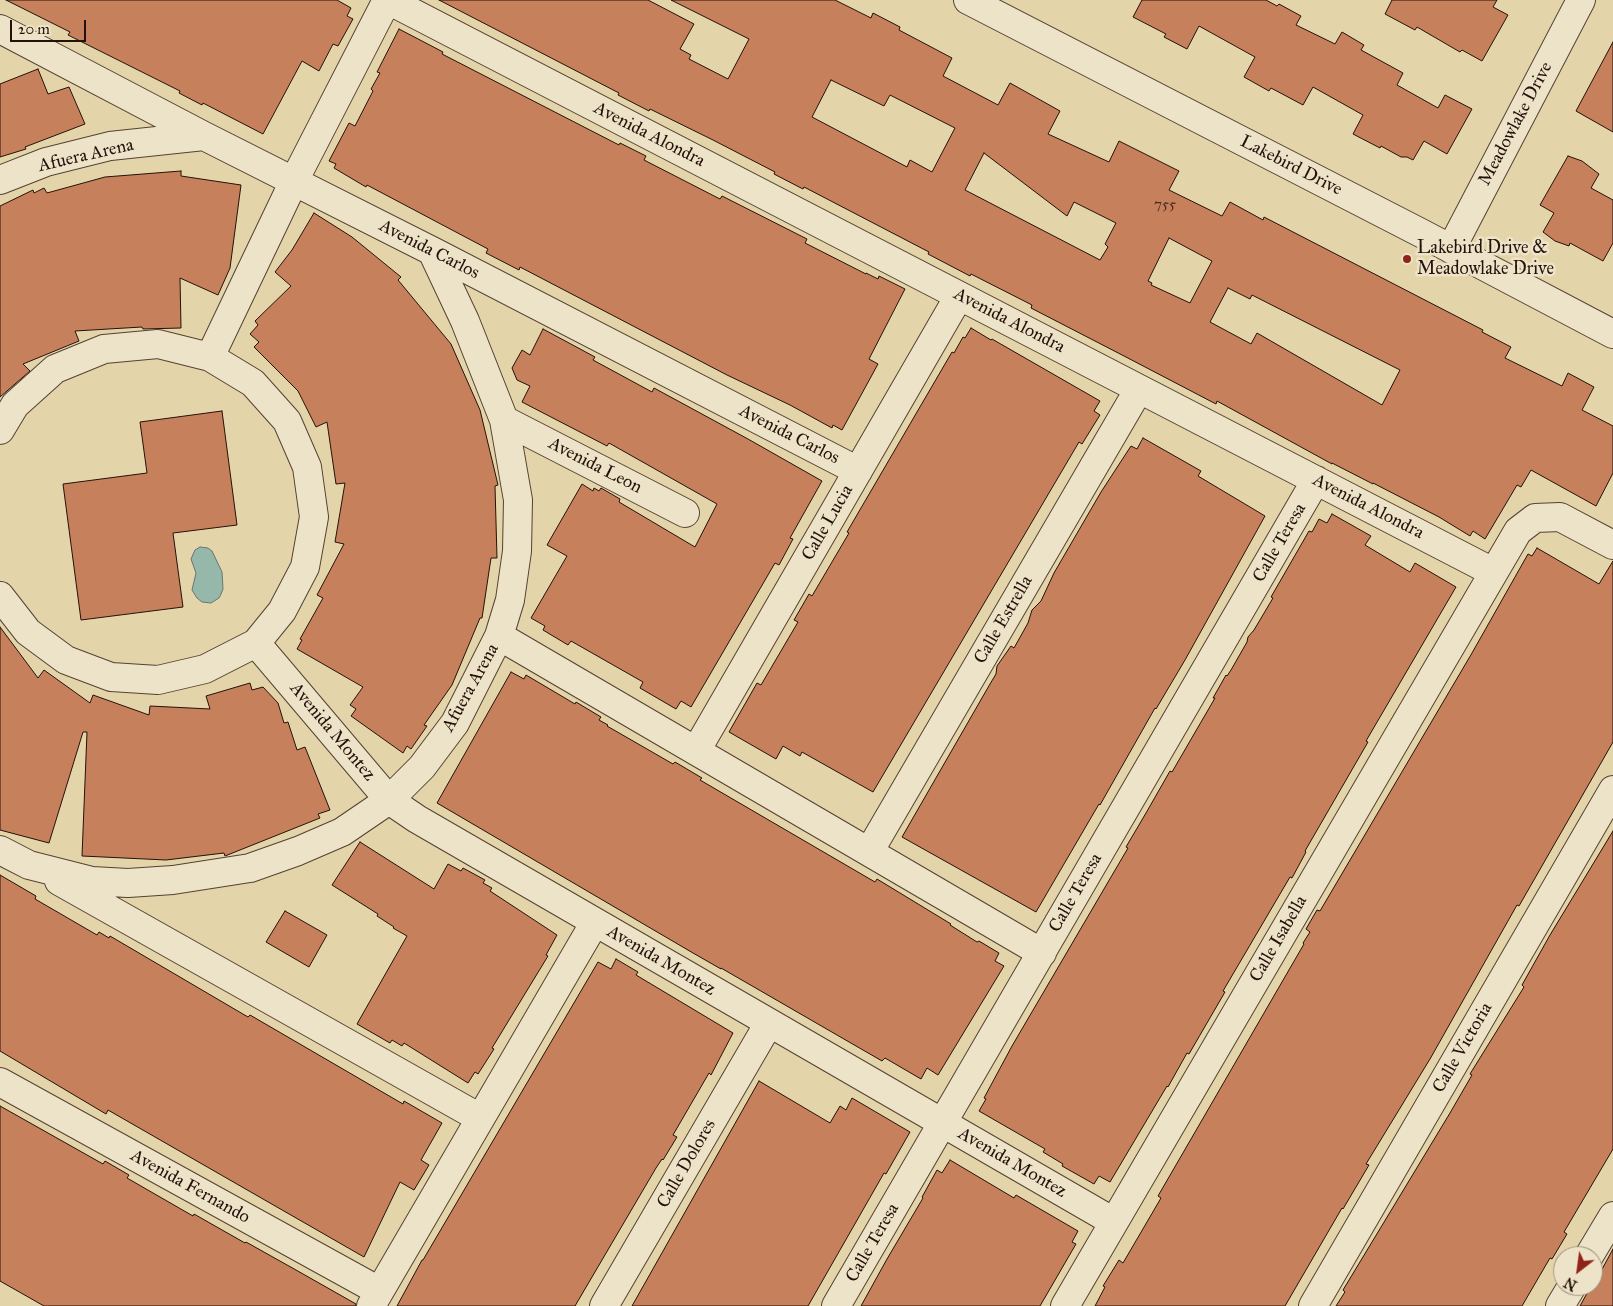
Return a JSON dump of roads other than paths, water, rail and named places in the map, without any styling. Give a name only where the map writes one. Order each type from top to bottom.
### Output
[{"type":"street","points":[[210,357],[294,181],[387,0]]},
{"type":"street","name":"Avenida Alondra","points":[[387,0],[1493,572]]},
{"type":"street","name":"Lakebird Drive","points":[[968,0],[1613,334]]},
{"type":"street","name":"Meadowlake Drive","points":[[1451,249],[1581,0]]},
{"type":"street","name":"Avenida Carlos","points":[[0,29],[204,136],[432,251],[858,471]]},
{"type":"street","name":"Afuera Arena","points":[[0,180],[46,162],[110,146],[204,136]]},
{"type":"street","name":"Afuera Arena","points":[[0,850],[29,865],[92,880],[128,883],[173,880],[250,868],[298,851],[342,832],[388,800],[422,767],[455,723],[500,636],[510,600],[517,551],[518,500],[504,420],[465,321],[432,251]]},
{"type":"street","name":"Calle Lucia","points":[[696,751],[959,296]]},
{"type":"street","points":[[0,430],[15,405],[55,369],[104,349],[158,344],[210,357],[253,384],[287,421],[307,467],[314,517],[305,567],[282,611],[256,642],[205,669],[158,680],[111,677],[66,660],[28,632],[0,596]]},
{"type":"street","name":"Calle Estrella","points":[[869,852],[1139,389]]},
{"type":"street","name":"Avenida Leon","points":[[504,420],[685,513]]},
{"type":"street","name":"Calle Teresa","points":[[836,1306],[1316,480]]},
{"type":"street","points":[[1493,572],[1518,531],[1535,518],[1560,517],[1613,544]]},
{"type":"street","name":"Calle Isabella","points":[[1065,1306],[1493,572]]},
{"type":"street","points":[[500,636],[1042,953]]},
{"type":"street","name":"Avenida Montez","points":[[256,642],[388,800],[417,819],[1114,1222]]},
{"type":"street","name":"Calle Victoria","points":[[1313,1306],[1613,790]]},
{"type":"street","points":[[29,865],[480,1118]]},
{"type":"street","points":[[375,1299],[595,922]]},
{"type":"street","name":"Calle Dolores","points":[[604,1306],[769,1023]]},
{"type":"street","name":"Avenida Fernando","points":[[0,1082],[375,1299]]},
{"type":"street","points":[[1595,1246],[1613,1216]]},
{"type":"place","name":"Lakebird Drive & Meadowlake Drive","points":[[1407,259]]}]
